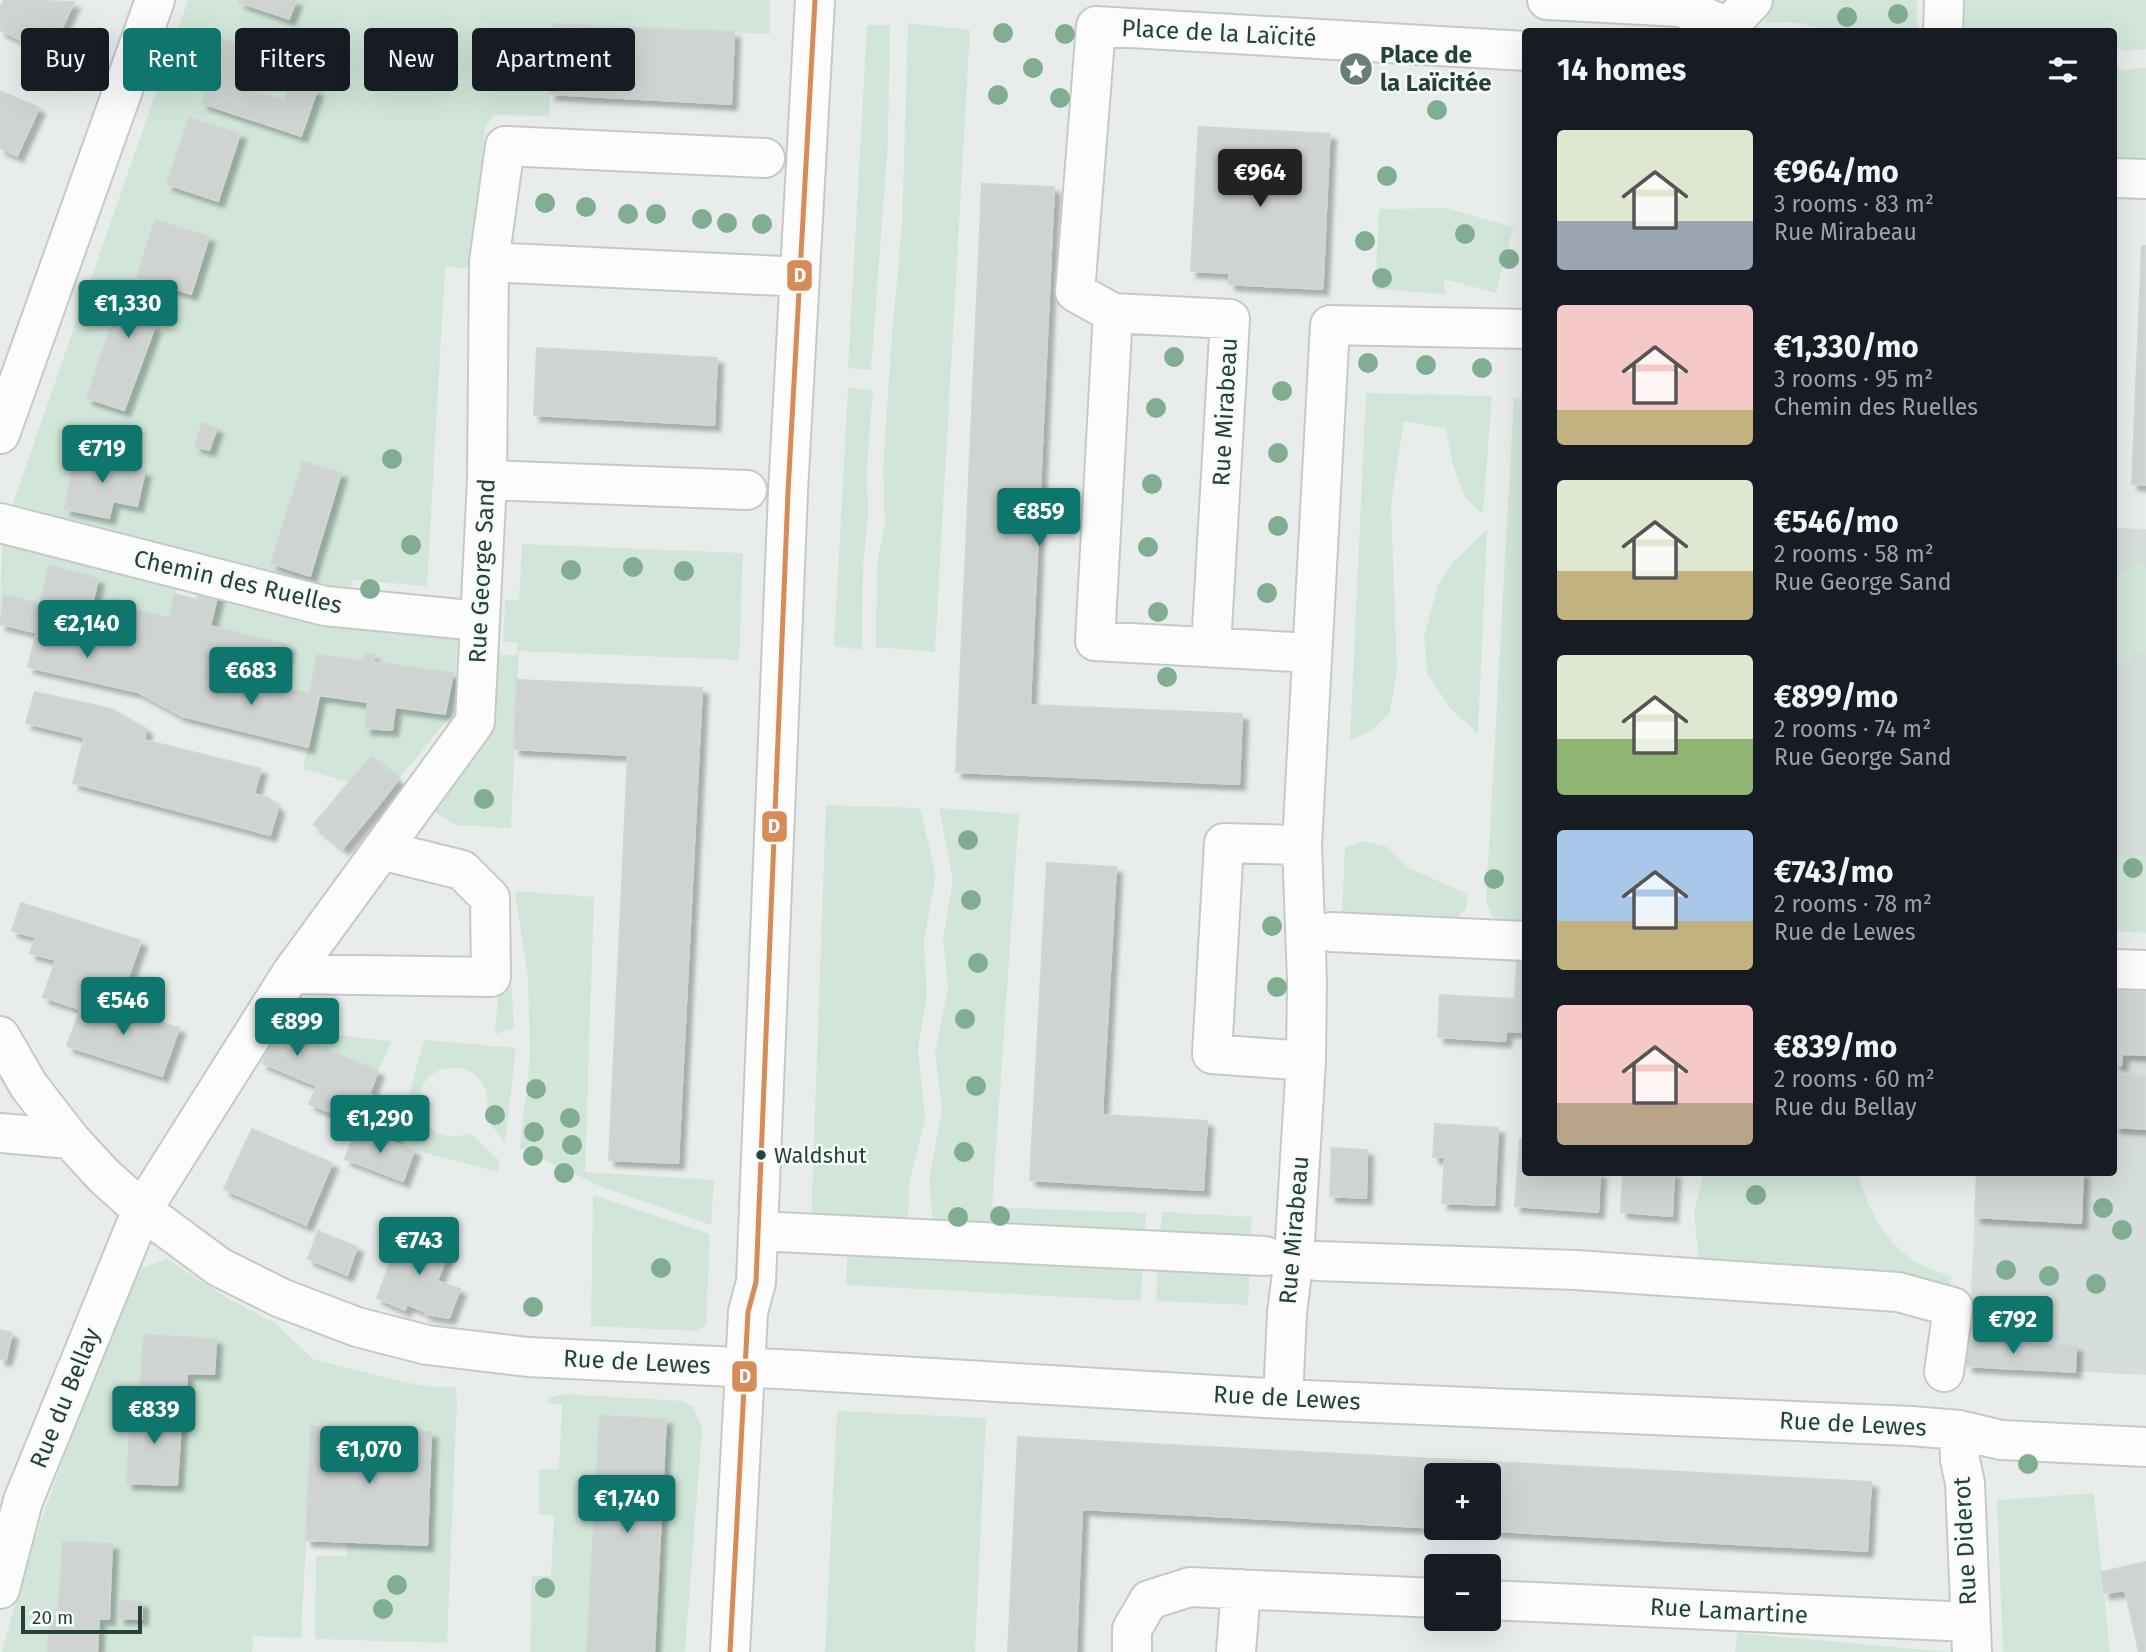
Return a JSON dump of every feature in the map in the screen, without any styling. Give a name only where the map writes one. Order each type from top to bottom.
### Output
[{"type":"street","points":[[0,434],[155,0]]},
{"type":"street","points":[[730,1652],[748,1312],[757,1268],[787,520],[816,0]]},
{"type":"street","points":[[1547,0],[1681,7],[1737,19]]},
{"type":"street","points":[[1943,28],[1944,0]]},
{"type":"street","name":"Place de la Laïcité","points":[[1113,313],[1075,292],[1096,26],[1522,51]]},
{"type":"street","name":"Rue George Sand","points":[[142,1210],[291,974],[474,722],[487,481],[489,262],[505,146],[765,158]]},
{"type":"street","points":[[2117,178],[2146,179]]},
{"type":"street","points":[[489,262],[799,279]]},
{"type":"street","points":[[1113,313],[1095,641],[1312,653]]},
{"type":"street","name":"Rue Mirabeau","points":[[1113,313],[1230,318],[1211,647]]},
{"type":"street","name":"Rue Mirabeau","points":[[1283,1399],[1306,1061],[1307,981],[1302,845],[1330,325],[1522,329]]},
{"type":"street","points":[[487,481],[747,490]]},
{"type":"street","name":"Chemin des Ruelles","points":[[0,523],[325,606],[480,619]]},
{"type":"street","points":[[1302,845],[1224,843],[1212,1055],[1306,1061]]},
{"type":"street","points":[[291,974],[491,977],[491,898],[462,870],[381,850]]},
{"type":"street","points":[[1331,932],[1522,941]]},
{"type":"street","points":[[2117,969],[2146,970]]},
{"type":"street","name":"Rue de Lewes","points":[[0,1036],[29,1086],[70,1139],[104,1176],[142,1210],[219,1267],[281,1298],[357,1327],[427,1345],[528,1357],[1283,1399],[1911,1426],[1959,1430],[2001,1440],[2146,1447]]},
{"type":"street","points":[[0,1133],[70,1139]]},
{"type":"street","name":"Rue du Bellay","points":[[0,1589],[23,1501],[142,1210]]},
{"type":"street","points":[[778,1232],[1265,1256]]},
{"type":"street","points":[[1317,1261],[1576,1270],[1898,1292],[1953,1307],[1944,1372]]},
{"type":"street","name":"Rue Diderot","points":[[1959,1430],[1960,1460],[1965,1483],[1971,1637]]},
{"type":"street","points":[[1132,1652],[1132,1629],[1149,1600],[1189,1587],[1424,1597]]},
{"type":"street","points":[[1236,1652],[1241,1589]]},
{"type":"street","name":"Rue Lamartine","points":[[1501,1601],[1971,1637]]},
{"type":"shaded area","points":[[2117,528],[2146,529],[2146,931],[2117,929]]},
{"type":"shaded area","points":[[2117,990],[2146,991],[2146,1375],[1967,1366],[1977,1176],[2117,1176]]},
{"type":"green space","points":[[188,0],[239,0],[289,18],[296,0],[770,0],[770,34],[555,24],[555,28],[472,28],[472,91],[551,91],[549,116],[493,115],[485,127],[475,268],[445,267],[427,586],[352,580],[350,594],[11,509],[156,91],[206,91],[202,103],[301,135],[316,91],[350,91],[350,28],[235,28],[235,43],[223,39],[221,45],[221,28],[178,28]],"holes":[[[189,119],[240,134],[218,201],[167,184]],[[155,220],[209,237],[191,294],[137,277]],[[75,453],[120,461],[120,465],[145,471],[137,505],[113,501],[108,518],[65,509]],[[303,462],[341,473],[310,576],[271,564]]]},
{"type":"green space","points":[[1768,0],[1917,0],[1917,28],[1821,28],[1791,22],[1766,23]]},
{"type":"green space","points":[[1955,0],[2146,0],[2146,49],[2129,51],[2117,49],[2117,28],[1954,28]]},
{"type":"green space","points":[[908,23],[970,30],[935,652],[876,647],[877,563],[885,525],[883,468],[902,225]]},
{"type":"green space","points":[[867,25],[890,25],[888,142],[871,370],[848,368]]},
{"type":"green space","points":[[2117,68],[2125,70],[2146,68],[2146,161],[2117,160]]},
{"type":"green space","points":[[251,91],[288,91],[285,101]]},
{"type":"green space","points":[[1446,208],[1513,227],[1496,293],[1444,279],[1445,294],[1375,289],[1379,209]]},
{"type":"green space","points":[[848,388],[873,390],[867,467],[868,515],[863,569],[862,650],[834,646]]},
{"type":"green space","points":[[1366,393],[1492,396],[1483,514],[1465,498],[1453,465],[1446,429],[1404,421],[1391,504],[1397,669],[1390,713],[1371,731],[1350,740]]},
{"type":"green space","points":[[1514,398],[1522,399],[1522,925],[1504,924],[1492,917],[1486,900]]},
{"type":"green space","points":[[1487,529],[1478,734],[1451,709],[1427,673],[1424,637],[1438,585],[1454,561]]},
{"type":"green space","points":[[2,538],[178,585],[169,618],[117,606],[112,623],[89,618],[98,579],[49,565],[40,604],[4,595],[0,613]]},
{"type":"green space","points":[[522,544],[743,553],[739,660],[519,651],[511,828],[455,825],[434,811],[496,722],[499,655],[517,655],[518,643],[503,642],[505,600],[519,600]]},
{"type":"green space","points":[[2142,562],[2146,570],[2146,649],[2117,665],[2117,575]]},
{"type":"green space","points":[[218,594],[458,624],[454,712],[398,780],[371,757],[349,782],[303,769],[319,696],[368,702],[365,728],[391,730],[395,707],[445,714],[452,673],[373,662],[373,655],[365,654],[364,661],[317,655],[310,694],[278,685],[288,645],[210,626]]},
{"type":"green space","points":[[826,805],[920,808],[936,875],[924,940],[927,994],[918,1049],[925,1119],[909,1185],[908,1224],[811,1221]]},
{"type":"green space","points":[[939,808],[1019,814],[992,1207],[1146,1213],[1144,1241],[934,1231],[929,1179],[942,1110],[935,1053],[948,987],[943,939],[953,880]]},
{"type":"green space","points":[[1364,841],[1387,847],[1407,867],[1467,894],[1466,909],[1453,921],[1342,914],[1345,847]]},
{"type":"green space","points":[[2133,854],[2146,858],[2146,933],[2117,931],[2117,859]]},
{"type":"green space","points":[[515,891],[594,897],[585,1172],[714,1180],[711,1225],[602,1187],[520,1148],[530,1055],[528,978]]},
{"type":"green space","points":[[506,893],[514,1028],[495,1034]]},
{"type":"green space","points":[[277,1029],[392,1041],[378,1071]]},
{"type":"green space","points":[[424,1040],[516,1048],[505,1143],[485,1117],[486,1090],[480,1080],[470,1072],[450,1068],[434,1073],[425,1083],[420,1096],[421,1110],[426,1122],[436,1132],[451,1136],[470,1133],[499,1160],[498,1172],[393,1142]]},
{"type":"green space","points":[[1703,1176],[1859,1176],[1866,1199],[1886,1234],[1916,1262],[1951,1277],[1949,1296],[1700,1273],[1694,1211]]},
{"type":"green space","points":[[593,1195],[710,1234],[706,1325],[695,1331],[591,1326]]},
{"type":"green space","points":[[1162,1212],[1252,1217],[1249,1249],[1159,1244]]},
{"type":"green space","points":[[848,1243],[1143,1259],[1141,1301],[846,1285]]},
{"type":"green space","points":[[167,1259],[229,1299],[276,1324],[313,1359],[394,1380],[431,1387],[455,1387],[457,1399],[447,1643],[315,1639],[316,1556],[347,1556],[347,1542],[427,1545],[431,1432],[312,1426],[301,1638],[253,1636],[252,1652],[97,1652],[99,1619],[109,1619],[112,1544],[64,1542],[58,1617],[48,1652],[2,1652],[46,1506],[101,1363],[141,1269]],"holes":[[[144,1335],[216,1339],[213,1374],[188,1373],[185,1409],[182,1409],[177,1485],[127,1482],[131,1407],[139,1407]]]},
{"type":"green space","points":[[1158,1260],[1250,1265],[1248,1305],[1156,1301]]},
{"type":"green space","points":[[564,1394],[683,1401],[693,1407],[702,1429],[685,1652],[654,1652],[666,1419],[601,1416],[587,1652],[530,1652],[532,1576],[551,1576],[554,1515],[539,1514],[539,1469],[559,1469],[562,1404],[546,1403],[551,1397]]},
{"type":"green space","points":[[837,1411],[986,1418],[975,1652],[825,1652]]},
{"type":"green space","points":[[2094,1493],[2110,1652],[2003,1652],[1997,1500]]},
{"type":"green space","points":[[1737,1633],[1951,1652],[1735,1652]]},
{"type":"building","points":[[4,0],[74,2],[62,28],[21,28],[21,40],[0,30],[0,9]]},
{"type":"building","points":[[239,0],[296,0],[289,19]]},
{"type":"building","points":[[554,24],[734,32],[731,104],[550,94],[550,91],[635,91],[635,28],[554,28]]},
{"type":"building","points":[[223,39],[235,43],[235,91],[251,91],[285,101],[288,91],[317,91],[301,136],[202,103],[206,91],[221,91]]},
{"type":"building","points":[[0,91],[39,108],[17,156],[0,148]]},
{"type":"building","points":[[189,118],[240,134],[218,201],[167,184]]},
{"type":"building","points":[[1199,127],[1330,134],[1329,147],[1198,139]]},
{"type":"building","points":[[1198,139],[1329,147],[1323,278],[1244,273],[1244,285],[1229,284],[1229,273],[1191,271]]},
{"type":"building","points":[[982,184],[1054,187],[1030,705],[1242,714],[1239,784],[956,772]]},
{"type":"building","points":[[155,220],[209,237],[191,294],[137,277]]},
{"type":"building","points":[[2142,246],[2146,246],[2146,485],[2132,484]]},
{"type":"building","points":[[1244,273],[1323,278],[1322,289],[1244,285]]},
{"type":"building","points":[[116,313],[155,326],[140,367],[101,355]]},
{"type":"building","points":[[537,348],[717,358],[714,425],[534,415]]},
{"type":"building","points":[[101,355],[140,367],[124,410],[87,398]]},
{"type":"building","points":[[202,423],[217,428],[209,450],[195,446]]},
{"type":"building","points":[[75,453],[120,461],[120,465],[145,471],[137,506],[113,501],[109,518],[65,509]]},
{"type":"building","points":[[303,462],[341,473],[310,576],[271,563]]},
{"type":"building","points":[[49,565],[98,579],[89,618],[112,623],[107,645],[35,628],[34,632],[0,624],[4,595],[40,604]]},
{"type":"building","points":[[199,589],[218,594],[210,626],[288,645],[278,685],[159,658],[175,594],[197,600]]},
{"type":"building","points":[[116,606],[169,618],[159,658],[107,645]]},
{"type":"building","points":[[38,628],[147,654],[138,692],[28,667]]},
{"type":"building","points":[[147,654],[194,667],[182,716],[138,692]]},
{"type":"building","points":[[365,654],[374,655],[368,702],[310,694],[317,655],[364,661]]},
{"type":"building","points":[[373,662],[453,673],[445,714],[395,707],[392,730],[365,728]]},
{"type":"building","points":[[194,667],[319,696],[308,747],[182,716]]},
{"type":"building","points":[[517,680],[702,688],[678,1163],[609,1160],[628,755],[514,749]]},
{"type":"building","points":[[35,692],[111,709],[146,729],[144,740],[261,769],[258,779],[26,723]]},
{"type":"building","points":[[84,738],[258,779],[254,794],[269,798],[278,808],[270,835],[73,783]]},
{"type":"building","points":[[371,757],[398,780],[376,808],[336,798]]},
{"type":"building","points":[[336,798],[376,808],[343,848],[314,824]]},
{"type":"building","points":[[1047,863],[1116,867],[1102,1115],[1207,1121],[1203,1190],[1030,1180]]},
{"type":"building","points":[[21,903],[141,941],[117,1009],[84,999],[80,1009],[43,997],[56,960],[30,953],[36,937],[12,931]]},
{"type":"building","points":[[1517,961],[1522,961],[1522,1032],[1506,1031],[1505,1041],[1438,1037],[1440,995],[1515,999]]},
{"type":"building","points":[[2117,990],[2146,991],[2146,1055],[2122,1054],[2121,1065],[2117,1064]]},
{"type":"building","points":[[84,999],[179,1028],[162,1076],[67,1046]]},
{"type":"building","points":[[277,1029],[332,1052],[317,1086],[262,1063]]},
{"type":"building","points":[[332,1052],[378,1071],[365,1105],[334,1093],[327,1111],[309,1104]]},
{"type":"building","points":[[2117,1074],[2146,1076],[2146,1129],[2117,1127]]},
{"type":"building","points":[[334,1093],[365,1105],[359,1123],[327,1111]]},
{"type":"building","points":[[369,1094],[405,1109],[393,1142],[357,1128]]},
{"type":"building","points":[[1435,1124],[1498,1128],[1494,1205],[1442,1203],[1445,1157],[1433,1157]]},
{"type":"building","points":[[357,1128],[414,1150],[403,1181],[345,1159]]},
{"type":"building","points":[[252,1129],[291,1146],[265,1207],[224,1189]]},
{"type":"building","points":[[1520,1139],[1522,1176],[1600,1176],[1598,1212],[1515,1206]]},
{"type":"building","points":[[291,1146],[332,1163],[306,1225],[265,1207]]},
{"type":"building","points":[[1332,1148],[1367,1150],[1366,1198],[1330,1196]]},
{"type":"building","points":[[1623,1176],[1674,1176],[1672,1216],[1621,1212]]},
{"type":"building","points":[[1977,1176],[2083,1176],[2081,1223],[1975,1217]]},
{"type":"building","points":[[403,1229],[450,1248],[437,1281],[460,1289],[449,1318],[425,1314],[426,1312],[407,1304],[405,1310],[377,1298]]},
{"type":"building","points":[[318,1231],[357,1247],[347,1275],[308,1259]]},
{"type":"building","points":[[0,1330],[12,1333],[6,1359],[0,1359]]},
{"type":"building","points":[[144,1335],[216,1339],[215,1360],[188,1359],[185,1409],[139,1407]]},
{"type":"building","points":[[1968,1341],[1999,1342],[1998,1368],[1967,1366]]},
{"type":"building","points":[[1999,1342],[2028,1344],[2026,1369],[1998,1368]]},
{"type":"building","points":[[2028,1344],[2076,1346],[2075,1372],[2026,1369]]},
{"type":"building","points":[[188,1359],[215,1360],[214,1374],[188,1373]]},
{"type":"building","points":[[131,1407],[182,1409],[177,1485],[127,1483]]},
{"type":"building","points":[[600,1416],[666,1419],[654,1652],[587,1652]]},
{"type":"building","points":[[311,1426],[431,1432],[427,1545],[306,1540]]},
{"type":"building","points":[[1018,1437],[1871,1482],[1867,1551],[1501,1531],[1501,1463],[1424,1463],[1424,1527],[1082,1509],[1076,1652],[1008,1652]]},
{"type":"building","points":[[63,1542],[112,1544],[109,1619],[58,1617]]},
{"type":"building","points":[[2146,1562],[2146,1652],[2139,1652],[2125,1590],[2104,1593],[2102,1572]]},
{"type":"building","points":[[120,1601],[142,1602],[142,1619],[119,1618]]},
{"type":"building","points":[[50,1616],[99,1619],[97,1652],[48,1652]]},
{"type":"transit line","name":"D","points":[[730,1652],[748,1312],[756,1282],[788,492],[815,0]]},
{"type":"place","name":"Place de la Laïcitée","points":[[1356,69]]},
{"type":"place","name":"Waldshut","points":[[761,1155]]}]
